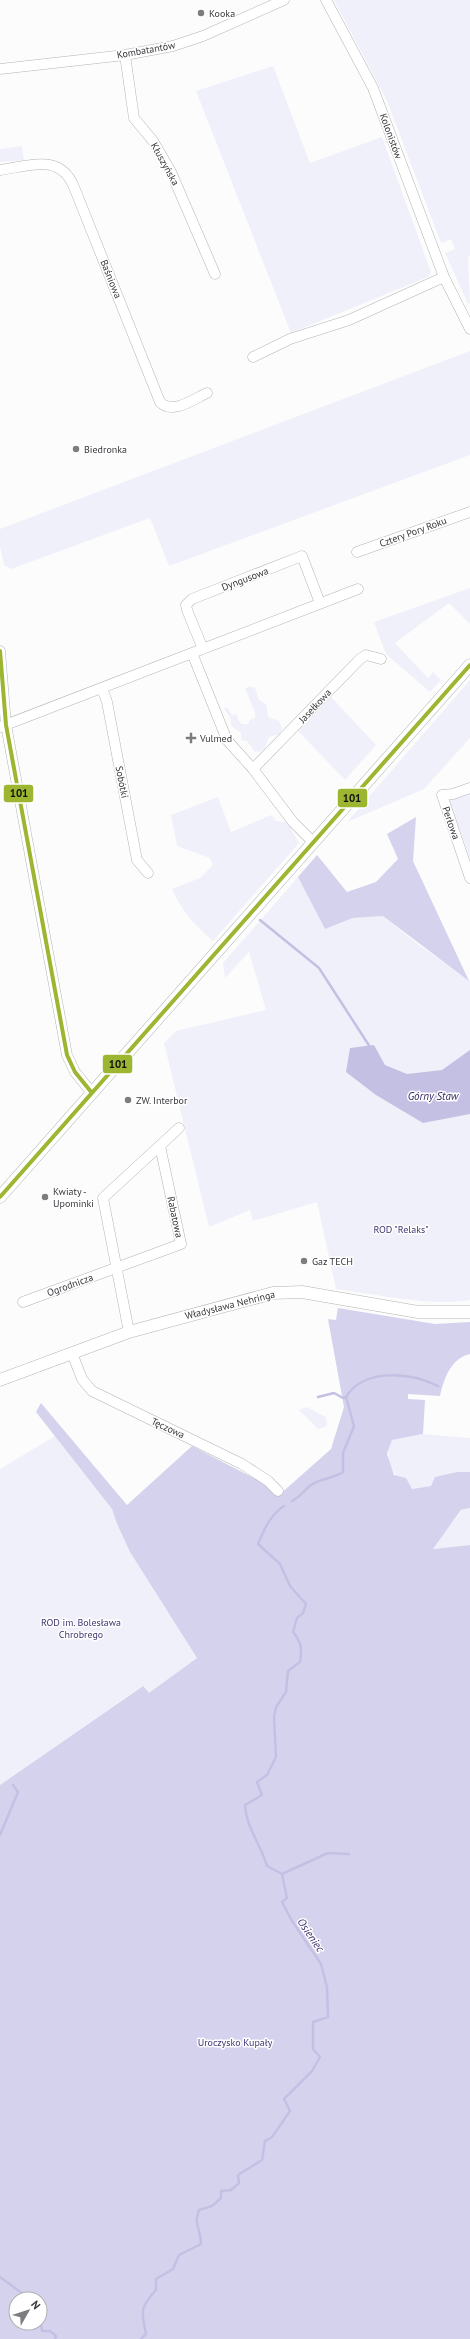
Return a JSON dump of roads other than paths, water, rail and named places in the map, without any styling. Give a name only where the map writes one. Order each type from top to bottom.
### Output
[{"type":"street","name":"Kombatantów","points":[[0,69],[125,55],[165,48],[193,40],[284,0]]},
{"type":"street","name":"Kolonistów","points":[[326,0],[374,88],[444,277],[470,329]]},
{"type":"street","name":"Kłuszyńska","points":[[125,55],[134,118],[153,141],[171,172],[215,274]]},
{"type":"street","name":"Baśniowa","points":[[0,170],[48,164],[65,171],[74,187],[158,398],[166,406],[173,407],[207,393]]},
{"type":"street","points":[[253,357],[290,339],[349,320],[444,277]]},
{"type":"street","name":"Cztery Pory Roku","points":[[357,552],[470,512]]},
{"type":"street","name":"Dyngusowa","points":[[203,649],[186,605],[188,602],[199,596],[302,556],[320,603]]},
{"type":"street","points":[[3,726],[358,589]]},
{"type":"street","points":[[0,651],[3,726],[67,1055],[75,1072],[92,1093]]},
{"type":"street","points":[[192,653],[227,740],[253,769],[298,828],[313,842]]},
{"type":"street","name":"Jasełkowa","points":[[253,769],[360,659],[371,655],[381,659]]},
{"type":"street","points":[[2,1190],[92,1093],[470,665]]},
{"type":"street","name":"Sobótki","points":[[102,688],[107,702],[137,860],[148,873]]},
{"type":"street","name":"Perłowa","points":[[470,788],[453,794],[442,795],[470,878]]},
{"type":"street","points":[[129,1332],[104,1198],[179,1128]]},
{"type":"street","name":"Rabatowa","points":[[117,1268],[181,1244],[160,1146]]},
{"type":"street","name":"Ogrodnicza","points":[[23,1302],[117,1268]]},
{"type":"street","name":"Władysława Nehringa","points":[[0,1380],[129,1332],[262,1296],[286,1292],[418,1312],[470,1312]]},
{"type":"street","name":"Tęczowa","points":[[72,1353],[82,1379],[92,1391],[242,1464],[268,1481],[278,1491]]},
{"type":"water","name":"Górny Staw","points":[[374,1045],[385,1065],[407,1074],[442,1070],[470,1050],[470,1114],[423,1123],[376,1095],[346,1072],[350,1048]]},
{"type":"waterway","points":[[260,920],[319,968],[370,1047]]},
{"type":"waterway","points":[[346,1397],[354,1387],[364,1381],[389,1375],[415,1378],[438,1386]]},
{"type":"waterway","name":"Osieniec","points":[[292,1501],[315,1483],[343,1472],[343,1453],[354,1426],[346,1397],[343,1398],[334,1393],[318,1397]]},
{"type":"waterway","name":"Osieniec","points":[[141,2339],[146,2334],[143,2320],[144,2305],[156,2290],[156,2279],[173,2269],[179,2255],[201,2244],[197,2224],[197,2215],[199,2210],[212,2206],[221,2198],[221,2191],[231,2190],[239,2183],[238,2175],[262,2160],[265,2141],[272,2137],[290,2111],[284,2099],[312,2071],[320,2057],[313,2049],[313,2022],[328,2017],[327,1987],[321,1964],[292,1921],[282,1902],[287,1898],[282,1874],[267,1866],[248,1821],[245,1805],[262,1795],[257,1782],[267,1775],[276,1757],[274,1717],[276,1707],[286,1692],[288,1671],[300,1662],[301,1657],[300,1643],[293,1632],[297,1618],[303,1613],[306,1604],[290,1586],[280,1564],[258,1544],[271,1518],[284,1506]]},
{"type":"waterway","points":[[0,1835],[18,1792],[13,1785]]},
{"type":"waterway","points":[[282,1874],[328,1853],[349,1854]]},
{"type":"waterway","points":[[0,2277],[19,2291]]},
{"type":"waterway","points":[[48,2331],[56,2336],[55,2339]]},
{"type":"place","name":"Kooka","points":[[201,13]]},
{"type":"place","name":"Biedronka","points":[[76,449]]},
{"type":"place","name":"Vulmed","points":[[191,738]]},
{"type":"place","name":"ZW. Interbor","points":[[128,1100]]},
{"type":"place","name":"Kwiaty - Upominki","points":[[45,1197]]},
{"type":"place","name":"Gaz TECH","points":[[304,1261]]},
{"type":"park label","name":"ROD \"Relaks\"","points":[[401,1229]]},
{"type":"park label","name":"ROD im. Bolesława Chrobrego","points":[[81,1628]]},
{"type":"park label","name":"Uroczysko Kupały","points":[[235,2042]]}]
